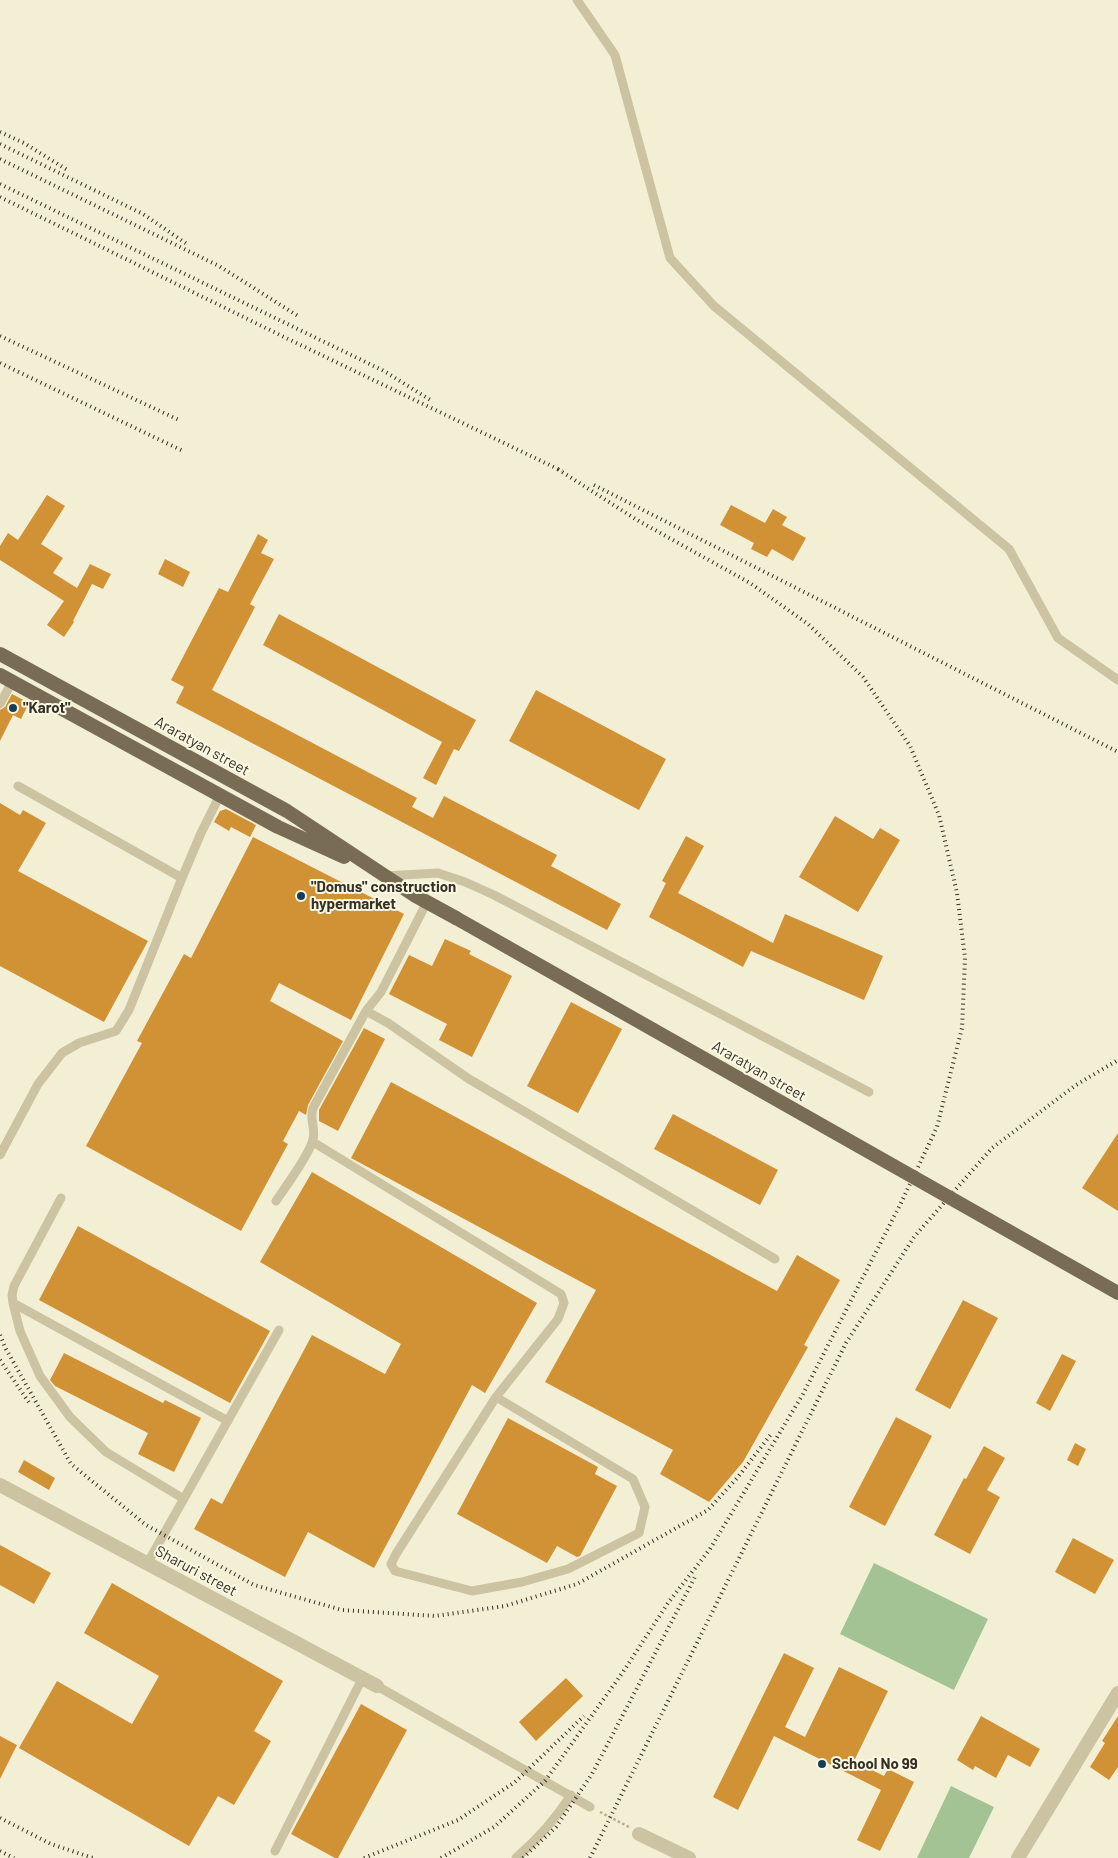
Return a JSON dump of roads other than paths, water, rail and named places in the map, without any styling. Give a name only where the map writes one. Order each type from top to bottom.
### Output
[{"type":"main road","name":"Araratyan street","points":[[0,654],[287,811],[384,876],[428,902],[1118,1293]]},
{"type":"main road","name":"Araratyan street","points":[[6,679],[278,827],[384,876]]},
{"type":"street","name":"Sharuri street","points":[[0,1485],[377,1686]]},
{"type":"street","points":[[1018,1858],[1118,1693]]},
{"type":"street","points":[[639,1834],[689,1858]]},
{"type":"lane","points":[[577,0],[615,55],[670,258],[714,306],[1009,549],[1058,638],[1118,680]]},
{"type":"lane","points":[[0,704],[6,679]]},
{"type":"lane","points":[[18,786],[182,878]]},
{"type":"lane","points":[[0,1155],[38,1084],[62,1053],[80,1043],[116,1030],[129,1010],[201,833],[220,795]]},
{"type":"lane","points":[[384,876],[438,873],[465,882],[494,895],[869,1092]]},
{"type":"lane","points":[[276,1201],[313,1142],[314,1128],[311,1116],[313,1108],[366,1011],[381,992],[428,902]]},
{"type":"lane","points":[[366,1011],[388,1023],[469,1079],[775,1259]]},
{"type":"lane","points":[[313,1142],[561,1294],[564,1303],[558,1319],[496,1396],[396,1554],[391,1564],[394,1570],[472,1591],[522,1582],[568,1569],[639,1533],[645,1507],[633,1479],[496,1396]]},
{"type":"lane","points":[[61,1198],[14,1286],[13,1303],[20,1331],[40,1376],[70,1417],[106,1452],[184,1499]]},
{"type":"lane","points":[[13,1303],[228,1421]]},
{"type":"lane","points":[[148,1564],[279,1330]]},
{"type":"lane","points":[[275,1851],[362,1679]]},
{"type":"lane","points":[[377,1686],[590,1807]]},
{"type":"lane","points":[[516,1858],[541,1836],[571,1795]]},
{"type":"railway","points":[[0,132],[24,143],[69,171]]},
{"type":"railway","points":[[0,144],[143,214],[187,244]]},
{"type":"railway","points":[[0,159],[219,266],[298,316]]},
{"type":"railway","points":[[0,184],[384,371],[432,401]]},
{"type":"railway","points":[[0,197],[562,471]]},
{"type":"railway","points":[[0,336],[181,421]]},
{"type":"railway","points":[[0,363],[183,451]]},
{"type":"railway","points":[[441,1858],[494,1827],[545,1781],[623,1672],[668,1603],[710,1549],[803,1394],[901,1203],[937,1127],[962,1028],[965,958],[957,893],[939,815],[910,746],[863,677],[808,624],[750,583],[637,520],[556,468]]},
{"type":"railway","points":[[594,485],[1118,752]]},
{"type":"railway","points":[[590,1858],[846,1343],[914,1237],[992,1148],[1076,1085],[1118,1060]]},
{"type":"railway","points":[[0,1335],[71,1464],[146,1525],[254,1585],[342,1610],[435,1616],[505,1606],[577,1584],[708,1510],[738,1477],[772,1433]]},
{"type":"railway","points":[[0,1360],[30,1404]]},
{"type":"railway","points":[[523,1858],[556,1827],[592,1774],[696,1575]]},
{"type":"railway","points":[[364,1858],[458,1820],[515,1782],[584,1716]]},
{"type":"railway","points":[[0,1818],[51,1844],[93,1858]]},
{"type":"railway","points":[[0,1851],[14,1858]]},
{"type":"place","name":"\"Karot\"","points":[[13,708]]},
{"type":"place","name":"\"Domus\" construction hypermarket","points":[[301,896]]},
{"type":"place","name":"School No 99","points":[[822,1764]]}]
